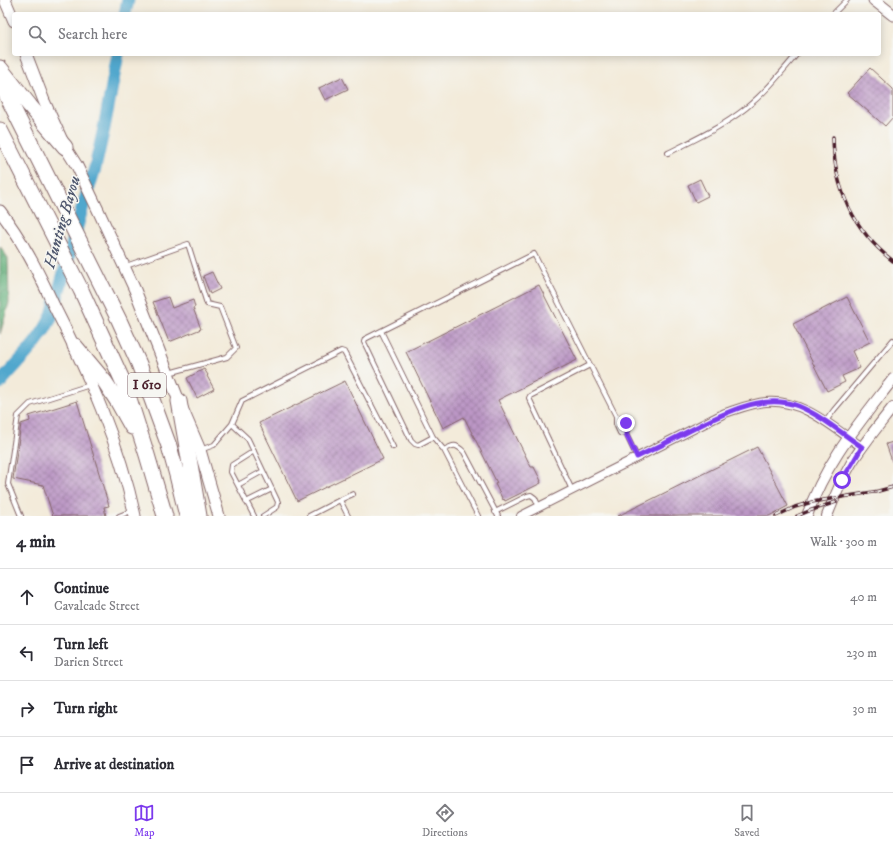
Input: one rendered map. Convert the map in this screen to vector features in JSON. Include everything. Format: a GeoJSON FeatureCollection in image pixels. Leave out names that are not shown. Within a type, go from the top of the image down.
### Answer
{"type":"FeatureCollection","features":[{"type":"Feature","properties":{"kind":"highway"},"geometry":{"type":"LineString","coordinates":[[0,68],[65,147]]}},
{"type":"Feature","properties":{"kind":"highway","name":"I 610"},"geometry":{"type":"LineString","coordinates":[[0,82],[90,261],[139,364],[169,446],[187,516]]}},
{"type":"Feature","properties":{"kind":"highway","name":"I 610"},"geometry":{"type":"LineString","coordinates":[[0,130],[81,290],[125,386],[148,455],[165,516]]}},
{"type":"Feature","properties":{"kind":"highway"},"geometry":{"type":"LineString","coordinates":[[74,346],[105,382],[148,455]]}},
{"type":"Feature","properties":{"kind":"highway"},"geometry":{"type":"LineString","coordinates":[[179,402],[199,516]]}},
{"type":"Feature","properties":{"kind":"main road"},"geometry":{"type":"LineString","coordinates":[[5,0],[12,16]]}},
{"type":"Feature","properties":{"kind":"main road"},"geometry":{"type":"LineString","coordinates":[[874,0],[893,15]]}},
{"type":"Feature","properties":{"kind":"main road"},"geometry":{"type":"LineString","coordinates":[[27,56],[44,101],[65,147],[98,210],[135,290],[179,402],[200,450],[219,516]]}},
{"type":"Feature","properties":{"kind":"main road"},"geometry":{"type":"LineString","coordinates":[[0,211],[26,249],[92,385],[104,414],[135,513]]}},
{"type":"Feature","properties":{"kind":"street"},"geometry":{"type":"LineString","coordinates":[[807,516],[819,486],[832,461],[893,379]]}},
{"type":"Feature","properties":{"kind":"street"},"geometry":{"type":"LineString","coordinates":[[521,516],[725,413],[749,405],[766,402],[783,402],[798,406],[826,421],[862,447]]}},
{"type":"Feature","properties":{"kind":"street"},"geometry":{"type":"LineString","coordinates":[[827,516],[842,480],[862,447],[893,407]]}},
{"type":"Feature","properties":{"kind":"lane"},"geometry":{"type":"LineString","coordinates":[[835,12],[847,0]]}},
{"type":"Feature","properties":{"kind":"lane"},"geometry":{"type":"LineString","coordinates":[[668,153],[714,130],[746,108],[769,86],[795,56]]}},
{"type":"Feature","properties":{"kind":"lane"},"geometry":{"type":"LineString","coordinates":[[124,266],[188,244],[207,304],[220,307],[236,348],[227,357],[168,373]]}},
{"type":"Feature","properties":{"kind":"lane"},"geometry":{"type":"LineString","coordinates":[[433,437],[418,445],[411,440],[364,342],[365,339],[534,254],[616,416],[616,424],[620,433],[626,434]]}},
{"type":"Feature","properties":{"kind":"lane"},"geometry":{"type":"LineString","coordinates":[[381,331],[433,437],[444,450],[478,516]]}},
{"type":"Feature","properties":{"kind":"lane"},"geometry":{"type":"LineString","coordinates":[[826,421],[893,340]]}},
{"type":"Feature","properties":{"kind":"lane"},"geometry":{"type":"LineString","coordinates":[[200,450],[214,444],[232,424],[242,401],[341,351],[344,352],[393,447]]}},
{"type":"Feature","properties":{"kind":"lane"},"geometry":{"type":"LineString","coordinates":[[572,490],[529,398],[530,396],[590,365]]}},
{"type":"Feature","properties":{"kind":"lane"},"geometry":{"type":"LineString","coordinates":[[21,516],[8,484],[18,416],[30,404],[92,385]]}},
{"type":"Feature","properties":{"kind":"lane"},"geometry":{"type":"LineString","coordinates":[[616,416],[624,419],[628,428],[626,434],[637,457]]}},
{"type":"Feature","properties":{"kind":"lane"},"geometry":{"type":"LineString","coordinates":[[232,424],[248,439],[278,502],[277,507],[263,516]]}},
{"type":"Feature","properties":{"kind":"lane"},"geometry":{"type":"LineString","coordinates":[[444,450],[450,447],[459,446],[464,452],[497,514],[531,495],[535,498],[539,507]]}},
{"type":"Feature","properties":{"kind":"lane"},"geometry":{"type":"LineString","coordinates":[[254,451],[232,465],[231,472],[254,516]]}},
{"type":"Feature","properties":{"kind":"lane"},"geometry":{"type":"LineString","coordinates":[[238,485],[263,471]]}},
{"type":"Feature","properties":{"kind":"lane"},"geometry":{"type":"LineString","coordinates":[[246,502],[272,489]]}},
{"type":"Feature","properties":{"kind":"lane"},"geometry":{"type":"LineString","coordinates":[[309,516],[353,494]]}},
{"type":"Feature","properties":{"kind":"lane"},"geometry":{"type":"LineString","coordinates":[[340,500],[348,516]]}},
{"type":"Feature","properties":{"kind":"lane"},"geometry":{"type":"LineString","coordinates":[[119,516],[135,513]]}},
{"type":"Feature","properties":{"kind":"green space"},"geometry":{"type":"Polygon","coordinates":[[[0,246],[8,258],[9,303],[0,334],[0,246]]]}},
{"type":"Feature","properties":{"kind":"building"},"geometry":{"type":"Polygon","coordinates":[[[870,68],[893,89],[893,117],[885,126],[847,93],[870,68]]]}},
{"type":"Feature","properties":{"kind":"building"},"geometry":{"type":"Polygon","coordinates":[[[342,77],[348,89],[325,100],[319,88],[342,77]]]}},
{"type":"Feature","properties":{"kind":"building"},"geometry":{"type":"Polygon","coordinates":[[[700,179],[708,196],[696,202],[688,185],[700,179]]]}},
{"type":"Feature","properties":{"kind":"building"},"geometry":{"type":"Polygon","coordinates":[[[212,272],[220,289],[210,294],[203,276],[212,272]]]}},
{"type":"Feature","properties":{"kind":"building"},"geometry":{"type":"Polygon","coordinates":[[[539,285],[577,360],[498,400],[531,467],[534,467],[541,481],[541,483],[505,501],[504,499],[503,500],[495,484],[497,483],[464,417],[443,428],[406,352],[539,285]]]}},
{"type":"Feature","properties":{"kind":"building"},"geometry":{"type":"Polygon","coordinates":[[[168,297],[172,308],[193,300],[195,307],[193,308],[201,329],[169,342],[153,302],[168,297]]]}},
{"type":"Feature","properties":{"kind":"building"},"geometry":{"type":"Polygon","coordinates":[[[847,297],[870,342],[852,351],[860,368],[842,376],[845,382],[827,391],[793,324],[847,297]]]}},
{"type":"Feature","properties":{"kind":"building"},"geometry":{"type":"Polygon","coordinates":[[[204,369],[214,389],[197,398],[187,378],[204,369]]]}},
{"type":"Feature","properties":{"kind":"building"},"geometry":{"type":"Polygon","coordinates":[[[345,381],[383,459],[297,501],[259,423],[345,381]]]}},
{"type":"Feature","properties":{"kind":"building"},"geometry":{"type":"Polygon","coordinates":[[[77,401],[109,506],[104,507],[106,516],[53,516],[43,485],[13,479],[21,424],[30,421],[29,416],[77,401]]]}},
{"type":"Feature","properties":{"kind":"building"},"geometry":{"type":"Polygon","coordinates":[[[893,442],[893,461],[892,461],[886,444],[893,442]]]}},
{"type":"Feature","properties":{"kind":"building"},"geometry":{"type":"Polygon","coordinates":[[[757,447],[788,506],[769,516],[618,516],[757,447]]]}},
{"type":"Feature","properties":{"kind":"waterway","name":"Hunting Bayou"},"geometry":{"type":"LineString","coordinates":[[125,12],[128,0]]}},
{"type":"Feature","properties":{"kind":"waterway","name":"Hunting Bayou"},"geometry":{"type":"LineString","coordinates":[[0,383],[29,351],[42,334],[52,315],[95,168],[118,56]]}},
{"type":"Feature","properties":{"kind":"railway"},"geometry":{"type":"LineString","coordinates":[[833,137],[837,173],[848,206],[867,236],[893,261]]}},
{"type":"Feature","properties":{"kind":"railway"},"geometry":{"type":"LineString","coordinates":[[875,492],[893,487]]}},
{"type":"Feature","properties":{"kind":"railway"},"geometry":{"type":"LineString","coordinates":[[776,516],[795,507],[812,502],[879,491]]}},
{"type":"Feature","properties":{"kind":"railway"},"geometry":{"type":"LineString","coordinates":[[797,516],[836,502]]}},
{"type":"Feature","properties":{"kind":"route"},"geometry":{"type":"LineString","coordinates":[[626,423],[628,428],[626,434],[637,457],[725,413],[749,405],[766,402],[783,402],[798,406],[824,420],[862,447],[842,480]]}}]}
